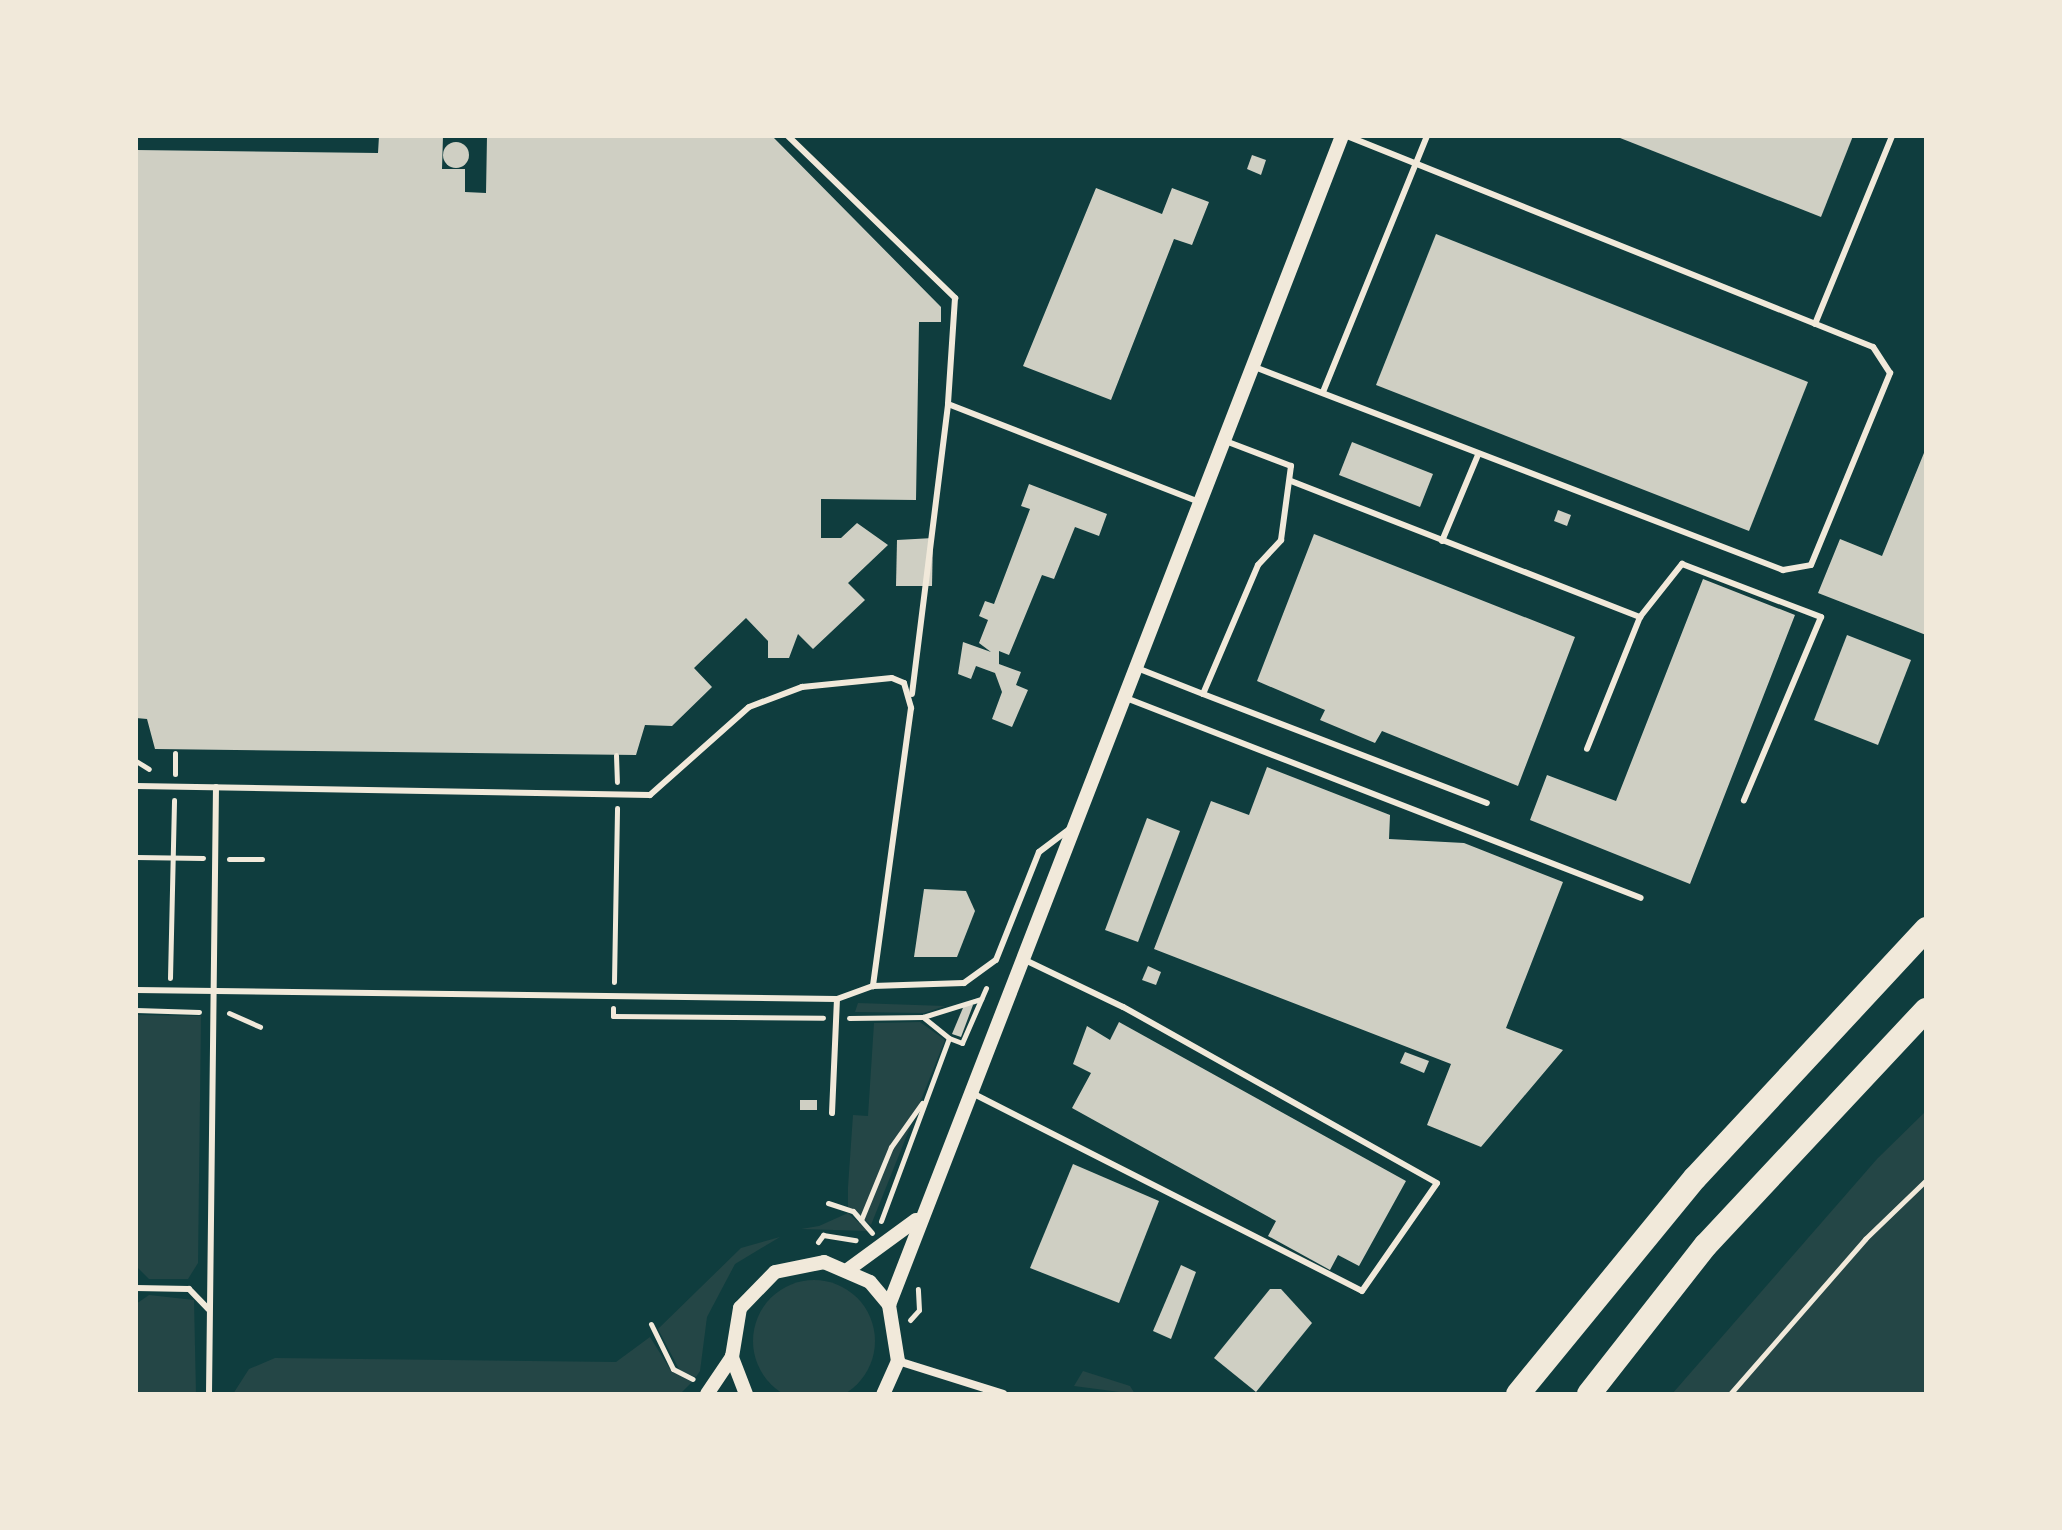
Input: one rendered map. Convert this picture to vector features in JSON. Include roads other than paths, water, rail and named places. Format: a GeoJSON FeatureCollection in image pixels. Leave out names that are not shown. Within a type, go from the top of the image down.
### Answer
{"type":"FeatureCollection","features":[{"type":"Feature","properties":{"kind":"highway"},"geometry":{"type":"LineString","coordinates":[[1518,1394],[1695,1178],[1926,929]]}},
{"type":"Feature","properties":{"kind":"highway"},"geometry":{"type":"LineString","coordinates":[[1589,1394],[1706,1245],[1926,1010]]}},
{"type":"Feature","properties":{"kind":"street"},"geometry":{"type":"LineString","coordinates":[[883,1394],[898,1361],[889,1305],[919,1216],[1345,136]]}},
{"type":"Feature","properties":{"kind":"street"},"geometry":{"type":"LineString","coordinates":[[849,1269],[919,1216]]}},
{"type":"Feature","properties":{"kind":"street"},"geometry":{"type":"LineString","coordinates":[[707,1394],[732,1357],[740,1308],[775,1272],[799,1263],[849,1269],[889,1305]]}},
{"type":"Feature","properties":{"kind":"street"},"geometry":{"type":"LineString","coordinates":[[732,1357],[746,1394]]}},
{"type":"Feature","properties":{"kind":"street"},"geometry":{"type":"LineString","coordinates":[[898,1361],[1003,1394]]}},
{"type":"Feature","properties":{"kind":"lane"},"geometry":{"type":"LineString","coordinates":[[788,136],[955,298],[948,404],[873,986]]}},
{"type":"Feature","properties":{"kind":"lane"},"geometry":{"type":"LineString","coordinates":[[1252,366],[1783,570],[1811,565],[1890,373],[1873,347],[1345,136]]}},
{"type":"Feature","properties":{"kind":"lane"},"geometry":{"type":"LineString","coordinates":[[1323,392],[1427,136]]}},
{"type":"Feature","properties":{"kind":"lane"},"geometry":{"type":"LineString","coordinates":[[1815,324],[1892,136]]}},
{"type":"Feature","properties":{"kind":"lane"},"geometry":{"type":"LineString","coordinates":[[948,404],[1199,502]]}},
{"type":"Feature","properties":{"kind":"lane"},"geometry":{"type":"LineString","coordinates":[[1203,694],[1258,565],[1281,540],[1291,481],[1291,466],[1223,440]]}},
{"type":"Feature","properties":{"kind":"lane"},"geometry":{"type":"LineString","coordinates":[[1442,541],[1478,455]]}},
{"type":"Feature","properties":{"kind":"lane"},"geometry":{"type":"LineString","coordinates":[[1291,481],[1640,617]]}},
{"type":"Feature","properties":{"kind":"lane"},"geometry":{"type":"LineString","coordinates":[[1587,749],[1640,617],[1682,564],[1821,617],[1744,800]]}},
{"type":"Feature","properties":{"kind":"lane"},"geometry":{"type":"LineString","coordinates":[[1134,667],[1487,803]]}},
{"type":"Feature","properties":{"kind":"lane"},"geometry":{"type":"LineString","coordinates":[[136,786],[617,795],[660,792],[768,698],[892,678],[911,695]]}},
{"type":"Feature","properties":{"kind":"lane"},"geometry":{"type":"LineString","coordinates":[[1122,697],[1641,898]]}},
{"type":"Feature","properties":{"kind":"lane"},"geometry":{"type":"LineString","coordinates":[[209,1394],[216,787]]}},
{"type":"Feature","properties":{"kind":"lane"},"geometry":{"type":"LineString","coordinates":[[136,990],[837,999],[873,986],[944,986],[988,969],[1039,852],[1071,828]]}},
{"type":"Feature","properties":{"kind":"lane"},"geometry":{"type":"LineString","coordinates":[[968,1091],[1362,1291],[1437,1183],[1123,1007],[1020,958]]}},
{"type":"Feature","properties":{"kind":"lane"},"geometry":{"type":"LineString","coordinates":[[832,1113],[837,999]]}},
{"type":"Feature","properties":{"kind":"lane"},"geometry":{"type":"LineString","coordinates":[[136,1288],[189,1289],[210,1313]]}}]}
